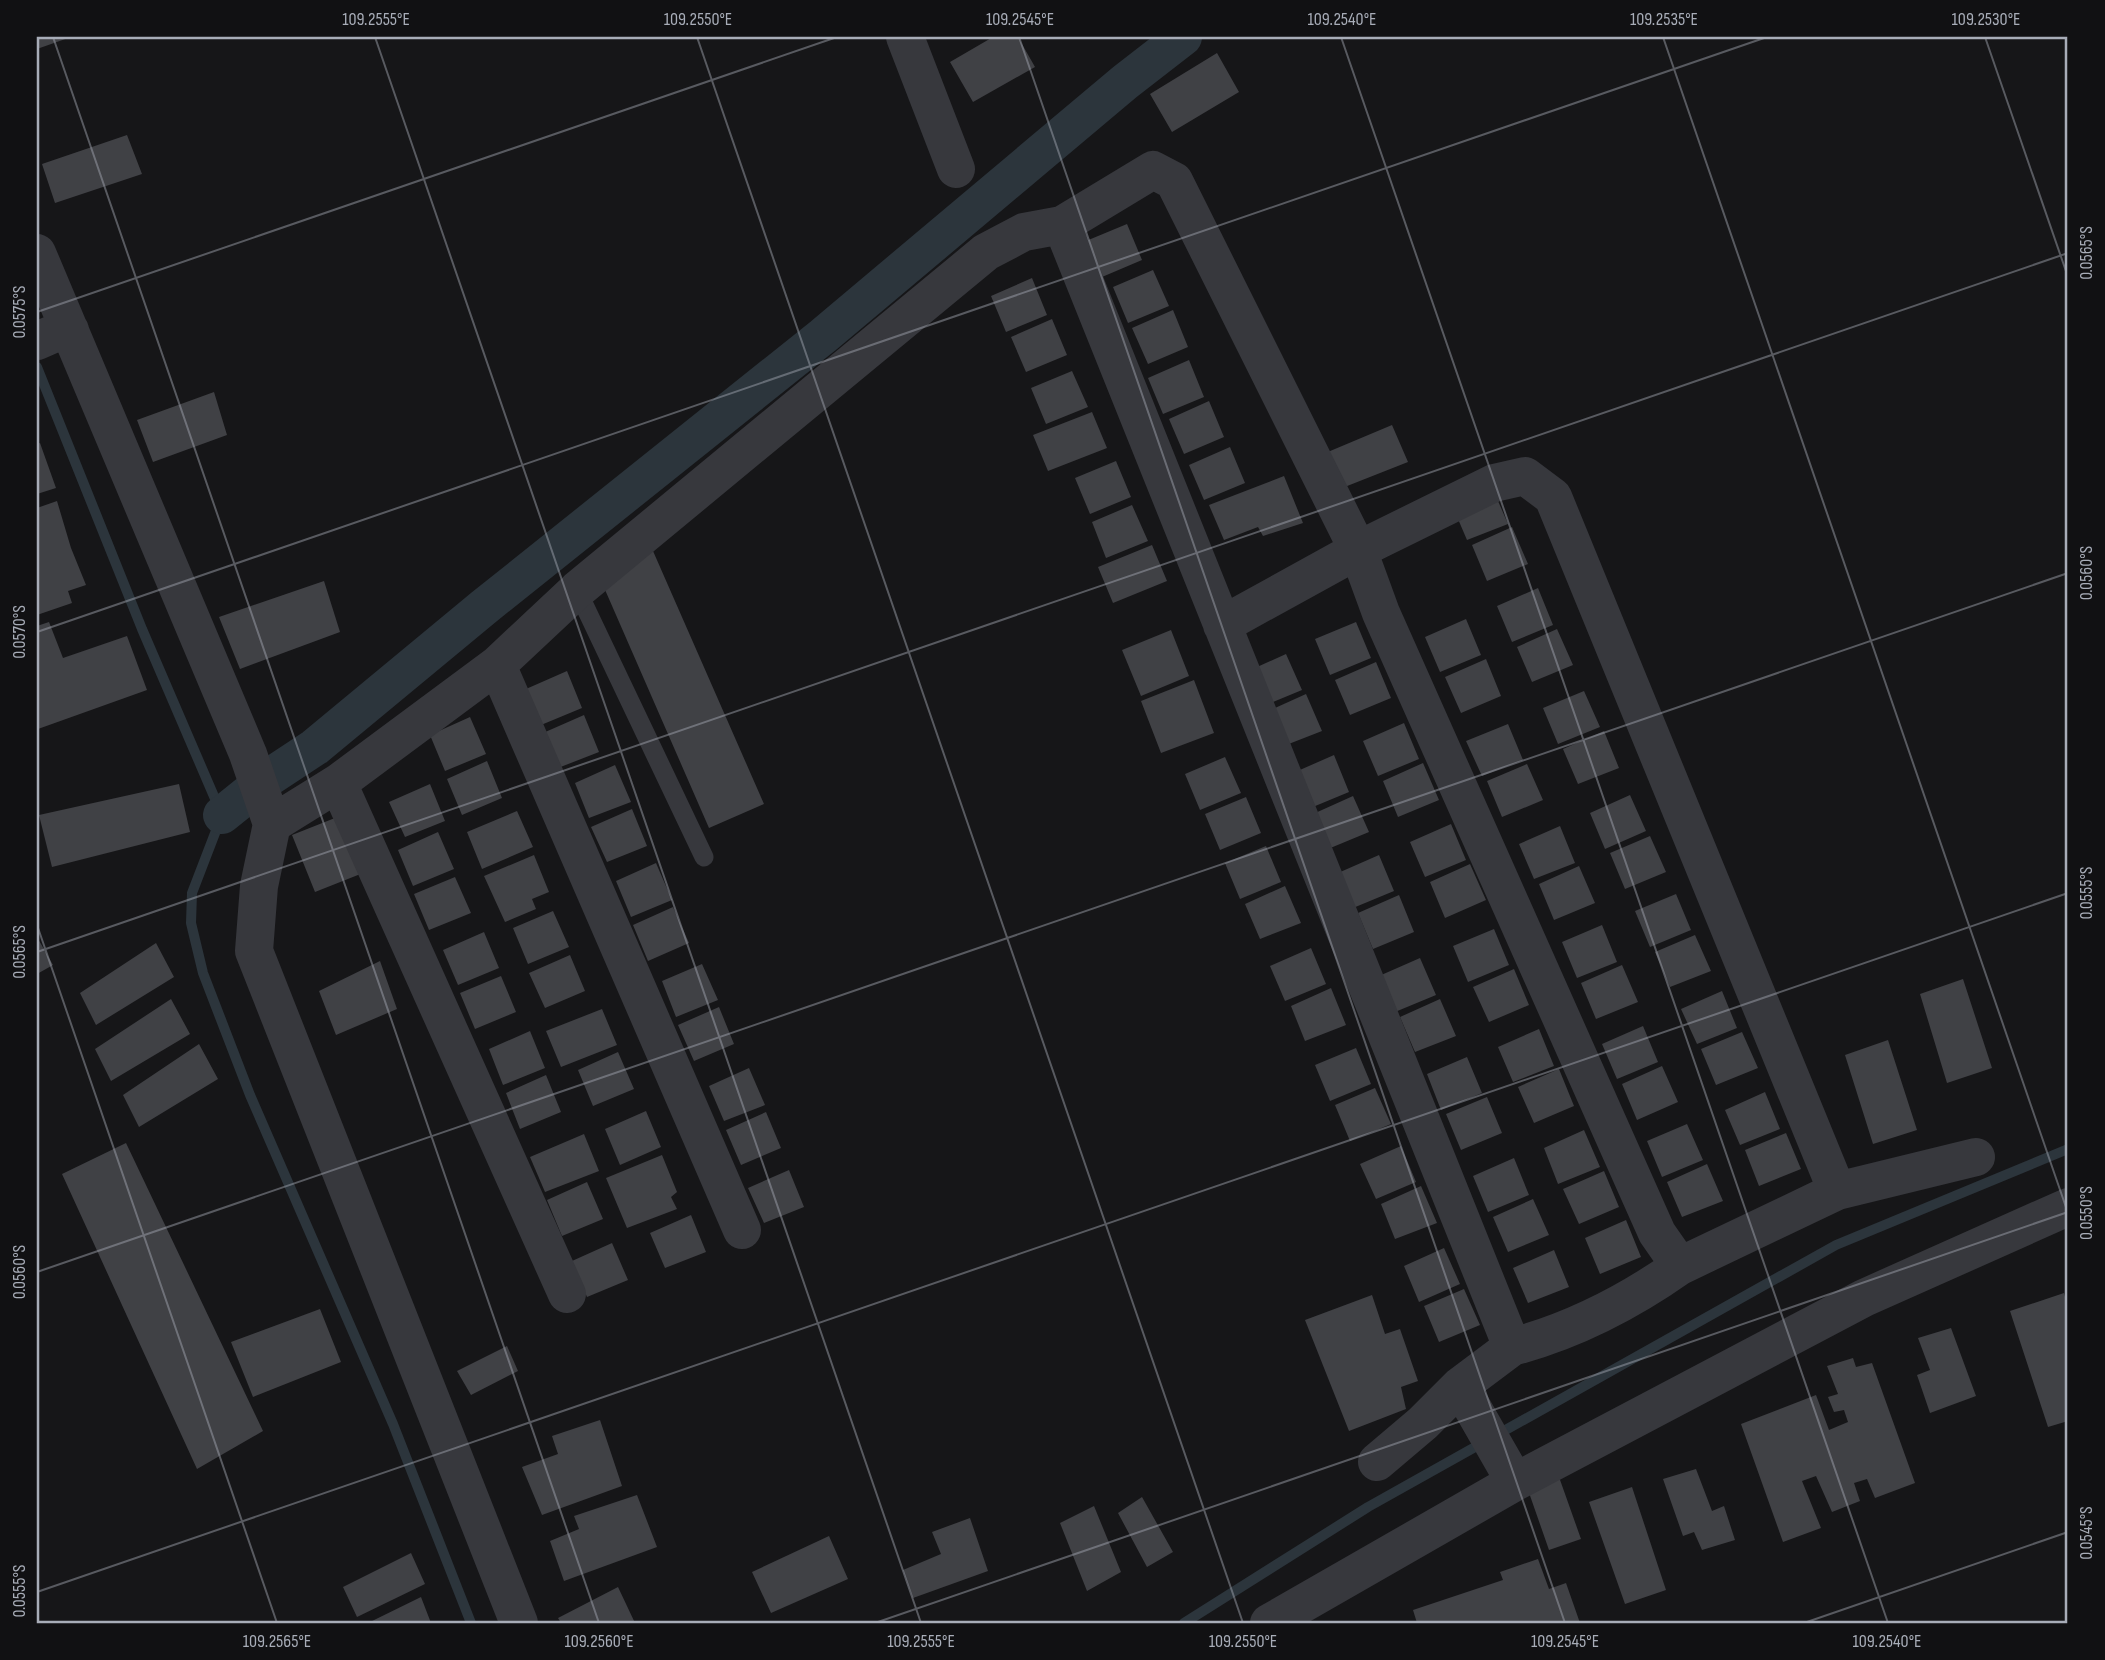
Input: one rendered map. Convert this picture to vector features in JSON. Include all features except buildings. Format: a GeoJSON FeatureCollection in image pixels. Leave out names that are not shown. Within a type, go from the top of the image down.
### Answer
{"type":"FeatureCollection","features":[{"type":"Feature","properties":{"kind":"street"},"geometry":{"type":"LineString","coordinates":[[905,37],[956,169]]}},
{"type":"Feature","properties":{"kind":"street"},"geometry":{"type":"LineString","coordinates":[[267,811],[338,783],[497,665],[577,590],[986,252],[1024,232],[1062,225],[1153,170],[1174,181],[1358,550],[1381,613],[1657,1233],[1680,1266]]}},
{"type":"Feature","properties":{"kind":"street"},"geometry":{"type":"LineString","coordinates":[[1062,225],[1203,583],[1512,1347]]}},
{"type":"Feature","properties":{"kind":"street"},"geometry":{"type":"LineString","coordinates":[[37,253],[53,335],[248,754],[267,811],[254,951],[519,1623]]}},
{"type":"Feature","properties":{"kind":"street"},"geometry":{"type":"LineString","coordinates":[[1222,625],[1358,550],[1493,483],[1525,476],[1553,497],[1837,1191]]}},
{"type":"Feature","properties":{"kind":"street"},"geometry":{"type":"LineString","coordinates":[[497,665],[742,1230]]}},
{"type":"Feature","properties":{"kind":"street"},"geometry":{"type":"LineString","coordinates":[[338,783],[567,1294]]}},
{"type":"Feature","properties":{"kind":"street"},"geometry":{"type":"LineString","coordinates":[[1377,1462],[1423,1423],[1469,1400],[1512,1347],[1547,1338],[1604,1312],[1643,1292],[1680,1266],[1837,1191],[1976,1157]]}},
{"type":"Feature","properties":{"kind":"street"},"geometry":{"type":"LineString","coordinates":[[1269,1623],[1510,1473],[1864,1298],[2068,1207]]}},
{"type":"Feature","properties":{"kind":"street"},"geometry":{"type":"LineString","coordinates":[[1469,1400],[1510,1473]]}},
{"type":"Feature","properties":{"kind":"lane"},"geometry":{"type":"LineString","coordinates":[[577,590],[704,858]]}},
{"type":"Feature","properties":{"kind":"waterway"},"geometry":{"type":"LineString","coordinates":[[222,815],[268,778],[315,747],[484,607],[823,336],[1125,82],[1183,37]]}},
{"type":"Feature","properties":{"kind":"waterway"},"geometry":{"type":"LineString","coordinates":[[37,367],[142,629],[222,815],[192,893],[191,923],[203,973],[250,1095],[393,1424],[471,1623]]}},
{"type":"Feature","properties":{"kind":"waterway"},"geometry":{"type":"LineString","coordinates":[[1184,1623],[1368,1507],[1836,1245],[2068,1149]]}}]}
